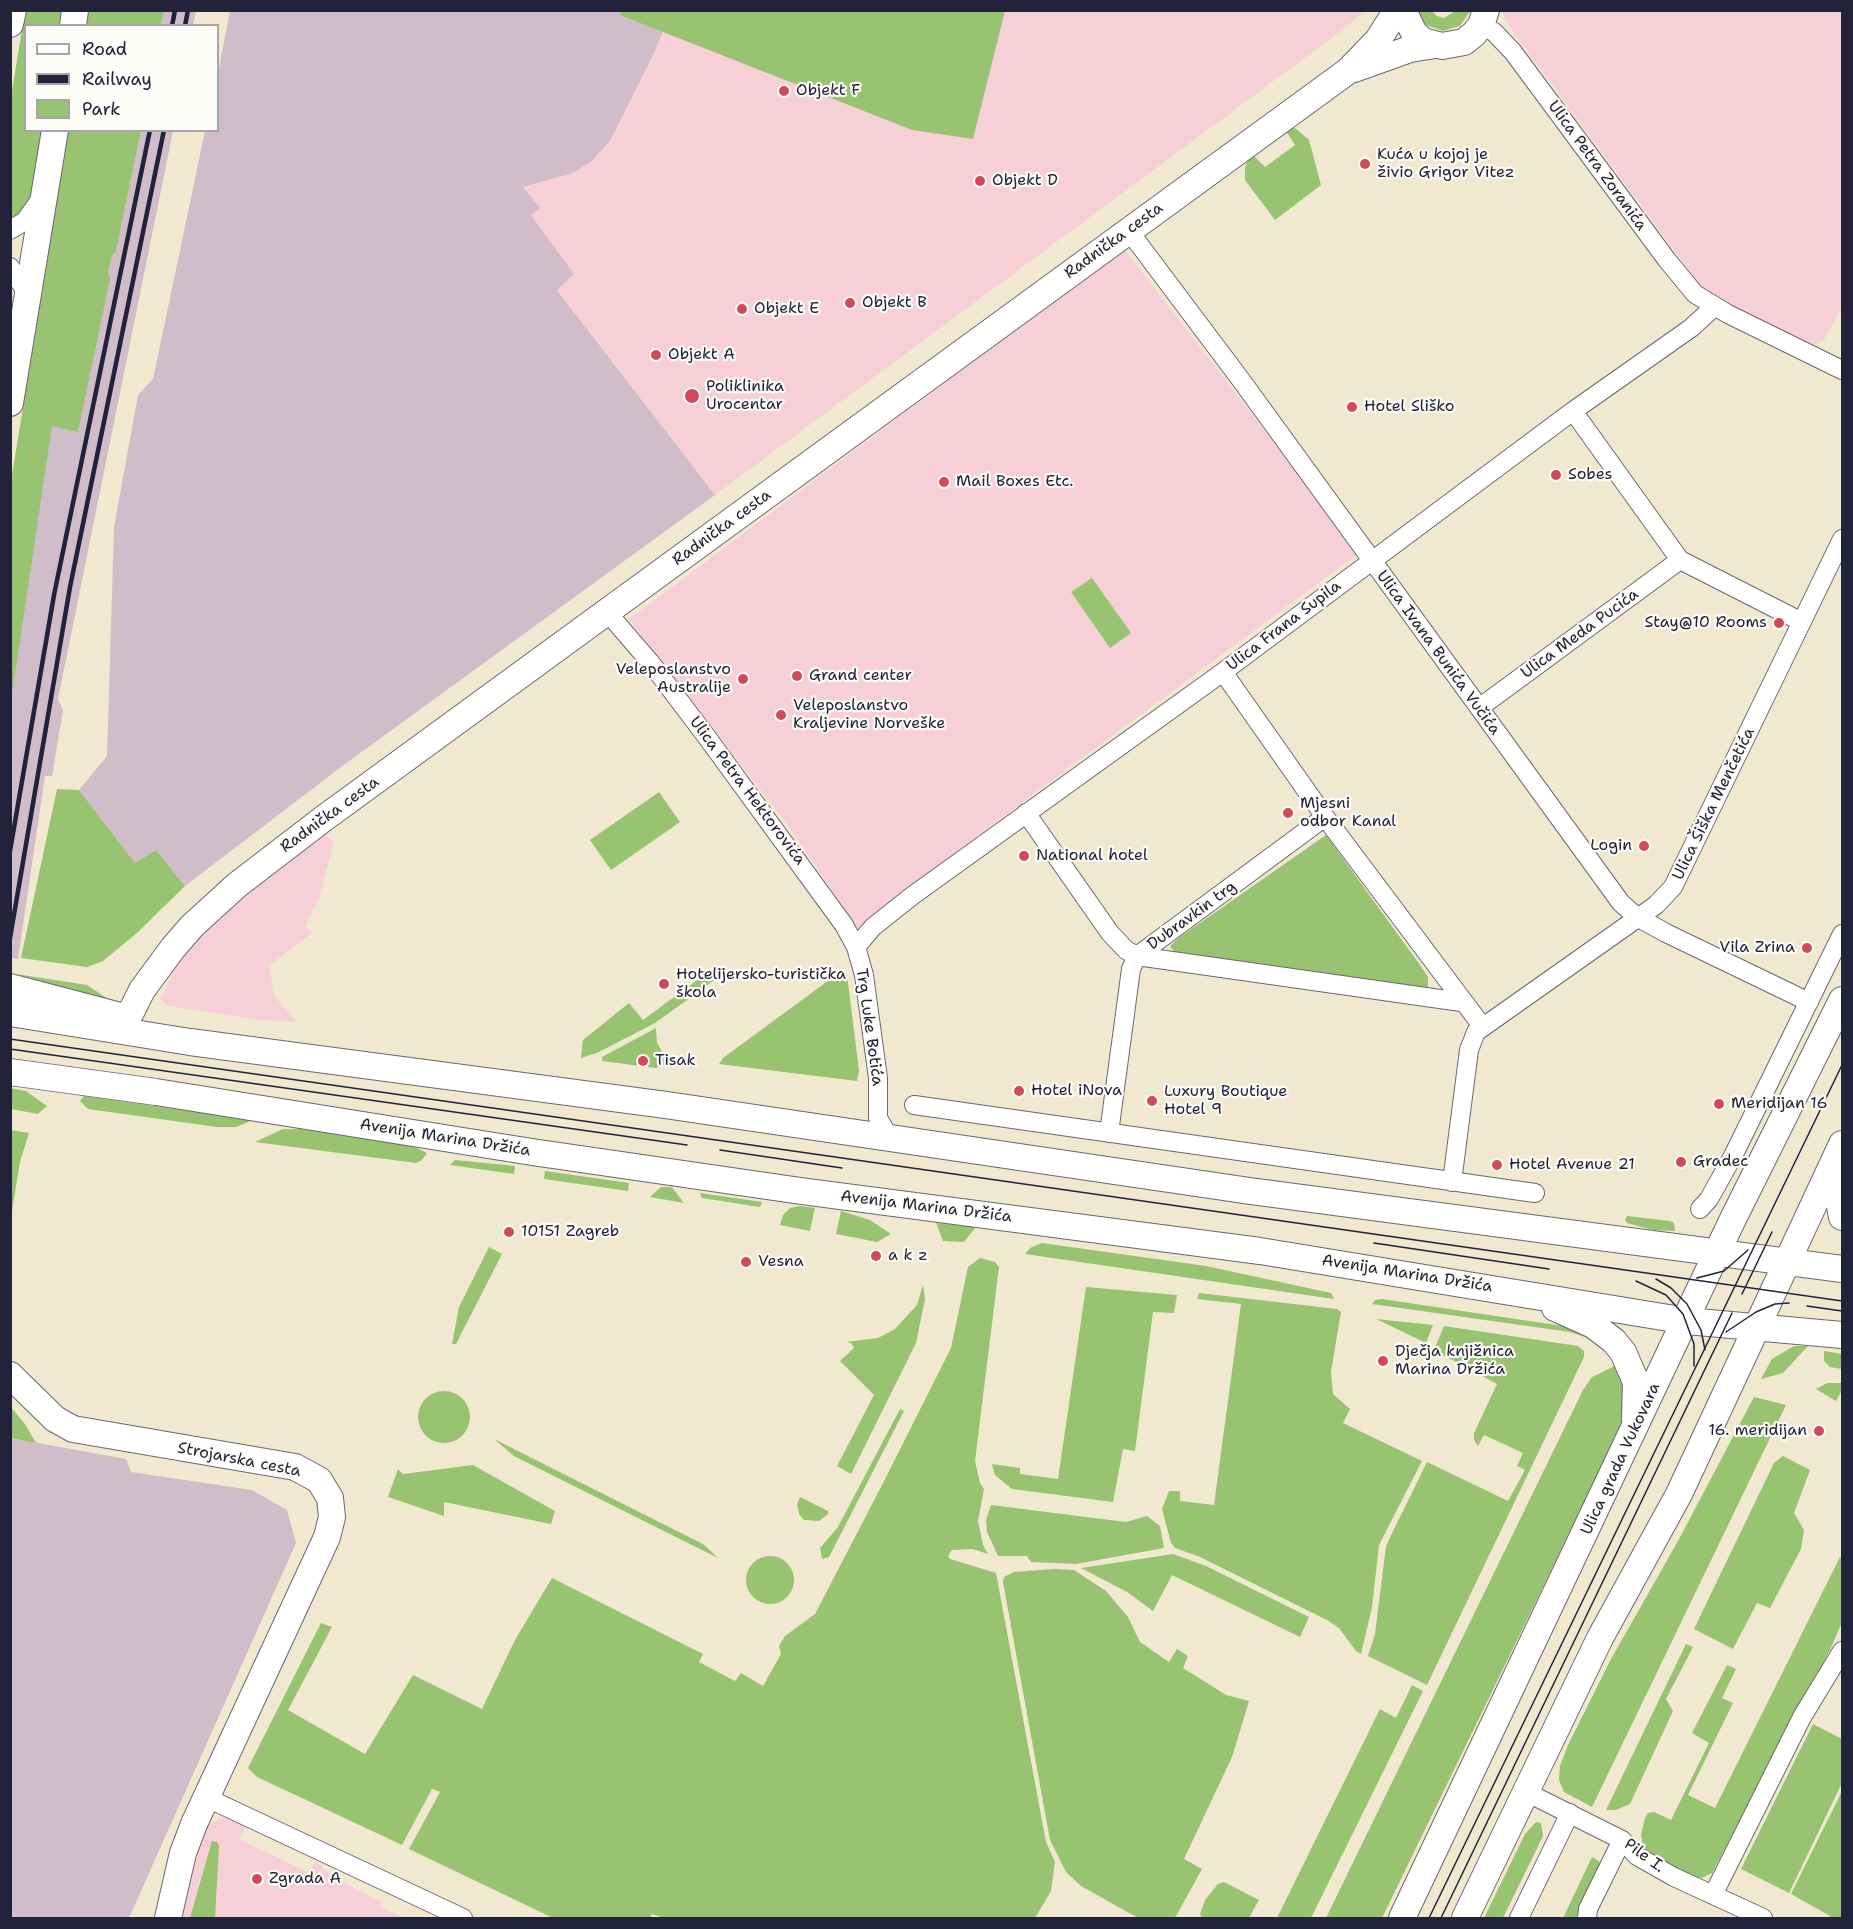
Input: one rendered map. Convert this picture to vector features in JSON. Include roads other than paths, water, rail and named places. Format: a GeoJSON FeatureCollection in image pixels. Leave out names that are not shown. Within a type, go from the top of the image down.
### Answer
{"type":"FeatureCollection","features":[{"type":"Feature","properties":{"kind":"main road"},"geometry":{"type":"LineString","coordinates":[[10,24],[13,10]]}},
{"type":"Feature","properties":{"kind":"main road","name":"Radnička cesta"},"geometry":{"type":"LineString","coordinates":[[128,1018],[142,990],[173,948],[192,926],[237,885],[1348,71],[1378,40],[1397,10]]}},
{"type":"Feature","properties":{"kind":"main road"},"geometry":{"type":"LineString","coordinates":[[1403,10],[1414,33],[1435,45]]}},
{"type":"Feature","properties":{"kind":"main road","name":"Radnička cesta"},"geometry":{"type":"LineString","coordinates":[[1348,71],[1410,49],[1464,42],[1484,18]]}},
{"type":"Feature","properties":{"kind":"main road"},"geometry":{"type":"LineString","coordinates":[[10,403],[55,132]]}},
{"type":"Feature","properties":{"kind":"main road"},"geometry":{"type":"LineString","coordinates":[[10,987],[128,1018],[190,1042]]}},
{"type":"Feature","properties":{"kind":"main road","name":"Ulica grada Vukovara"},"geometry":{"type":"LineString","coordinates":[[1402,1918],[1717,1254],[1842,1000]]}},
{"type":"Feature","properties":{"kind":"main road"},"geometry":{"type":"LineString","coordinates":[[10,1013],[190,1042],[542,1088],[1250,1191],[1842,1269]]}},
{"type":"Feature","properties":{"kind":"main road","name":"Avenija Marina Držića"},"geometry":{"type":"LineString","coordinates":[[10,1072],[801,1191],[1260,1251],[1687,1321],[1842,1335]]}},
{"type":"Feature","properties":{"kind":"main road"},"geometry":{"type":"LineString","coordinates":[[1841,1147],[1836,1179],[1842,1217]]}},
{"type":"Feature","properties":{"kind":"main road"},"geometry":{"type":"LineString","coordinates":[[1465,1918],[1600,1638],[1679,1494],[1841,1147]]}},
{"type":"Feature","properties":{"kind":"main road"},"geometry":{"type":"LineString","coordinates":[[1519,1292],[1593,1325],[1614,1341],[1623,1352],[1633,1372],[1637,1391],[1635,1421],[1629,1443]]}},
{"type":"Feature","properties":{"kind":"main road","name":"Strojarska cesta"},"geometry":{"type":"LineString","coordinates":[[10,1375],[55,1419],[73,1429],[295,1467],[319,1480],[327,1490],[332,1517],[327,1537],[205,1797],[183,1853],[168,1918]]}},
{"type":"Feature","properties":{"kind":"street","name":"Ulica Petra Zoranića"},"geometry":{"type":"LineString","coordinates":[[1484,18],[1513,52],[1685,284],[1714,307],[1842,370]]}},
{"type":"Feature","properties":{"kind":"street"},"geometry":{"type":"LineString","coordinates":[[10,230],[25,221],[44,194]]}},
{"type":"Feature","properties":{"kind":"street","name":"Ulica Ivana Bunića Vučića"},"geometry":{"type":"LineString","coordinates":[[1129,231],[1621,903],[1637,917],[1809,1002]]}},
{"type":"Feature","properties":{"kind":"street"},"geometry":{"type":"LineString","coordinates":[[10,267],[27,293]]}},
{"type":"Feature","properties":{"kind":"street","name":"Ulica Frana Supila"},"geometry":{"type":"LineString","coordinates":[[856,947],[873,927],[912,896],[1223,672],[1573,411],[1691,328],[1714,307]]}},
{"type":"Feature","properties":{"kind":"street"},"geometry":{"type":"LineString","coordinates":[[1573,411],[1680,560],[1802,622]]}},
{"type":"Feature","properties":{"kind":"street","name":"Ulica Šiška Menčetića"},"geometry":{"type":"LineString","coordinates":[[1482,1026],[1656,905],[1679,877],[1842,539]]}},
{"type":"Feature","properties":{"kind":"street","name":"Ulica Meda Pucića"},"geometry":{"type":"LineString","coordinates":[[1479,708],[1680,560]]}},
{"type":"Feature","properties":{"kind":"street","name":"Ulica Petra Hektorovića"},"geometry":{"type":"LineString","coordinates":[[607,612],[650,662],[766,815],[835,910],[856,947]]}},
{"type":"Feature","properties":{"kind":"street"},"geometry":{"type":"LineString","coordinates":[[1223,672],[1325,817],[1461,1002],[1482,1026],[1476,1032],[1469,1050],[1452,1182]]}},
{"type":"Feature","properties":{"kind":"street"},"geometry":{"type":"LineString","coordinates":[[1026,813],[1110,933],[1126,950],[1137,956],[1131,969],[1109,1133]]}},
{"type":"Feature","properties":{"kind":"street","name":"Dubravkin trg"},"geometry":{"type":"LineString","coordinates":[[1137,956],[1325,817]]}},
{"type":"Feature","properties":{"kind":"street"},"geometry":{"type":"LineString","coordinates":[[1700,1209],[1709,1199],[1733,1155],[1842,934]]}},
{"type":"Feature","properties":{"kind":"street","name":"Trg Luke Botića"},"geometry":{"type":"LineString","coordinates":[[856,947],[864,975],[878,1078],[878,1118],[893,1139]]}},
{"type":"Feature","properties":{"kind":"street","name":"Dubravkin trg"},"geometry":{"type":"LineString","coordinates":[[1137,956],[1461,1002]]}},
{"type":"Feature","properties":{"kind":"street"},"geometry":{"type":"LineString","coordinates":[[914,1105],[1535,1194]]}},
{"type":"Feature","properties":{"kind":"street"},"geometry":{"type":"LineString","coordinates":[[1713,1895],[1802,1717],[1842,1651]]}},
{"type":"Feature","properties":{"kind":"street","name":"Pile I."},"geometry":{"type":"LineString","coordinates":[[1526,1792],[1622,1840],[1637,1856],[1674,1877],[1763,1918]]}},
{"type":"Feature","properties":{"kind":"street"},"geometry":{"type":"LineString","coordinates":[[205,1797],[464,1918]]}},
{"type":"Feature","properties":{"kind":"street"},"geometry":{"type":"LineString","coordinates":[[1519,1918],[1570,1813]]}},
{"type":"Feature","properties":{"kind":"street"},"geometry":{"type":"LineString","coordinates":[[1587,1918],[1588,1909],[1622,1840]]}},
{"type":"Feature","properties":{"kind":"tram line"},"geometry":{"type":"LineString","coordinates":[[10,1039],[1842,1301]]}},
{"type":"Feature","properties":{"kind":"tram line"},"geometry":{"type":"LineString","coordinates":[[10,1049],[687,1145]]}},
{"type":"Feature","properties":{"kind":"tram line"},"geometry":{"type":"LineString","coordinates":[[1429,1918],[1842,1065]]}},
{"type":"Feature","properties":{"kind":"tram line"},"geometry":{"type":"LineString","coordinates":[[720,1150],[842,1168]]}},
{"type":"Feature","properties":{"kind":"tram line"},"geometry":{"type":"LineString","coordinates":[[1742,1294],[1772,1232]]}},
{"type":"Feature","properties":{"kind":"tram line"},"geometry":{"type":"LineString","coordinates":[[1374,1243],[1549,1269]]}},
{"type":"Feature","properties":{"kind":"tram line"},"geometry":{"type":"LineString","coordinates":[[1697,1278],[1724,1271],[1748,1250]]}},
{"type":"Feature","properties":{"kind":"tram line"},"geometry":{"type":"LineString","coordinates":[[1656,1279],[1671,1288],[1687,1304],[1701,1330],[1705,1350]]}},
{"type":"Feature","properties":{"kind":"tram line"},"geometry":{"type":"LineString","coordinates":[[1636,1281],[1666,1295],[1683,1314],[1694,1344],[1694,1366]]}},
{"type":"Feature","properties":{"kind":"tram line"},"geometry":{"type":"LineString","coordinates":[[1726,1332],[1756,1312],[1775,1304],[1789,1303]]}},
{"type":"Feature","properties":{"kind":"tram line"},"geometry":{"type":"LineString","coordinates":[[1807,1306],[1842,1311]]}},
{"type":"Feature","properties":{"kind":"tram line"},"geometry":{"type":"LineString","coordinates":[[1441,1918],[1732,1313]]}},
{"type":"Feature","properties":{"kind":"railway"},"geometry":{"type":"LineString","coordinates":[[172,24],[175,10]]}},
{"type":"Feature","properties":{"kind":"railway"},"geometry":{"type":"LineString","coordinates":[[185,24],[188,10]]}},
{"type":"Feature","properties":{"kind":"railway"},"geometry":{"type":"LineString","coordinates":[[10,851],[54,595],[150,132]]}},
{"type":"Feature","properties":{"kind":"railway"},"geometry":{"type":"LineString","coordinates":[[10,938],[70,587],[164,132]]}},
{"type":"Feature","properties":{"kind":"place","name":"Objekt F"},"geometry":{"type":"Point","coordinates":[784,91]}},
{"type":"Feature","properties":{"kind":"place","name":"Kuća u kojoj je živio Grigor Vitez"},"geometry":{"type":"Point","coordinates":[1365,164]}},
{"type":"Feature","properties":{"kind":"place","name":"Objekt D"},"geometry":{"type":"Point","coordinates":[980,181]}},
{"type":"Feature","properties":{"kind":"place","name":"Objekt B"},"geometry":{"type":"Point","coordinates":[850,303]}},
{"type":"Feature","properties":{"kind":"place","name":"Objekt E"},"geometry":{"type":"Point","coordinates":[742,309]}},
{"type":"Feature","properties":{"kind":"place","name":"Objekt A"},"geometry":{"type":"Point","coordinates":[656,355]}},
{"type":"Feature","properties":{"kind":"place","name":"Poliklinika Urocentar"},"geometry":{"type":"Point","coordinates":[692,396]}},
{"type":"Feature","properties":{"kind":"place","name":"Hotel Sliško"},"geometry":{"type":"Point","coordinates":[1352,407]}},
{"type":"Feature","properties":{"kind":"place","name":"Sobes"},"geometry":{"type":"Point","coordinates":[1556,475]}},
{"type":"Feature","properties":{"kind":"place","name":"Mail Boxes Etc."},"geometry":{"type":"Point","coordinates":[944,482]}},
{"type":"Feature","properties":{"kind":"place","name":"Stay@10 Rooms"},"geometry":{"type":"Point","coordinates":[1779,623]}},
{"type":"Feature","properties":{"kind":"place","name":"Grand center"},"geometry":{"type":"Point","coordinates":[797,676]}},
{"type":"Feature","properties":{"kind":"place","name":"Veleposlanstvo Australije"},"geometry":{"type":"Point","coordinates":[743,679]}},
{"type":"Feature","properties":{"kind":"place","name":"Veleposlanstvo Kraljevine Norveške"},"geometry":{"type":"Point","coordinates":[781,715]}},
{"type":"Feature","properties":{"kind":"place","name":"Mjesni odbor Kanal"},"geometry":{"type":"Point","coordinates":[1288,813]}},
{"type":"Feature","properties":{"kind":"place","name":"Login"},"geometry":{"type":"Point","coordinates":[1644,846]}},
{"type":"Feature","properties":{"kind":"place","name":"National hotel"},"geometry":{"type":"Point","coordinates":[1024,856]}},
{"type":"Feature","properties":{"kind":"place","name":"Vila Zrina"},"geometry":{"type":"Point","coordinates":[1807,948]}},
{"type":"Feature","properties":{"kind":"place","name":"Hotelijersko-turistička škola"},"geometry":{"type":"Point","coordinates":[664,984]}},
{"type":"Feature","properties":{"kind":"place","name":"Tisak"},"geometry":{"type":"Point","coordinates":[643,1061]}},
{"type":"Feature","properties":{"kind":"place","name":"Hotel iNova"},"geometry":{"type":"Point","coordinates":[1019,1091]}},
{"type":"Feature","properties":{"kind":"place","name":"Luxury Boutique Hotel 9"},"geometry":{"type":"Point","coordinates":[1152,1101]}},
{"type":"Feature","properties":{"kind":"place","name":"Meridijan 16"},"geometry":{"type":"Point","coordinates":[1719,1104]}},
{"type":"Feature","properties":{"kind":"place","name":"Gradec"},"geometry":{"type":"Point","coordinates":[1681,1162]}},
{"type":"Feature","properties":{"kind":"place","name":"Hotel Avenue 21"},"geometry":{"type":"Point","coordinates":[1497,1165]}},
{"type":"Feature","properties":{"kind":"place","name":"10151 Zagreb"},"geometry":{"type":"Point","coordinates":[509,1232]}},
{"type":"Feature","properties":{"kind":"place","name":"a k z"},"geometry":{"type":"Point","coordinates":[876,1256]}},
{"type":"Feature","properties":{"kind":"place","name":"Vesna"},"geometry":{"type":"Point","coordinates":[746,1262]}},
{"type":"Feature","properties":{"kind":"place","name":"Dječja knjižnica Marina Držića"},"geometry":{"type":"Point","coordinates":[1383,1361]}},
{"type":"Feature","properties":{"kind":"place","name":"16. meridijan"},"geometry":{"type":"Point","coordinates":[1819,1431]}},
{"type":"Feature","properties":{"kind":"place","name":"Zgrada A"},"geometry":{"type":"Point","coordinates":[257,1879]}}]}
